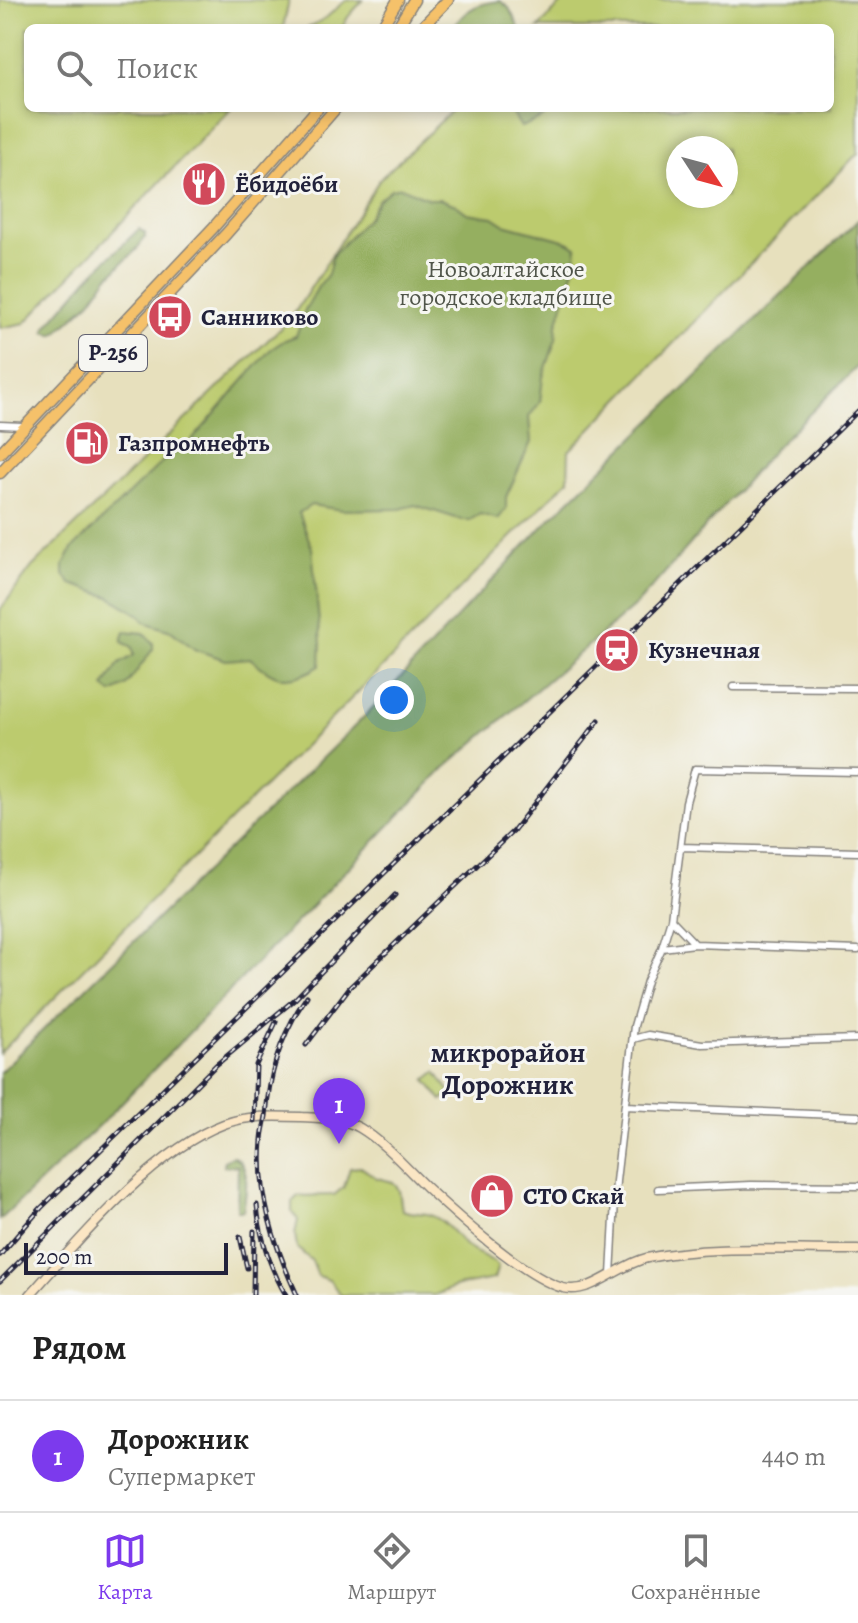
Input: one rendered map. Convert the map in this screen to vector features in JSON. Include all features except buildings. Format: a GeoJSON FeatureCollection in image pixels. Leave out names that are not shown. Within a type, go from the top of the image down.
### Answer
{"type":"FeatureCollection","features":[{"type":"Feature","properties":{"kind":"highway"},"geometry":{"type":"LineString","coordinates":[[383,24],[398,0]]}},
{"type":"Feature","properties":{"kind":"highway"},"geometry":{"type":"LineString","coordinates":[[399,24],[414,0]]}},
{"type":"Feature","properties":{"kind":"highway"},"geometry":{"type":"LineString","coordinates":[[425,24],[448,0]]}},
{"type":"Feature","properties":{"kind":"highway","name":"Р-256"},"geometry":{"type":"LineString","coordinates":[[0,453],[252,184],[315,112]]}},
{"type":"Feature","properties":{"kind":"highway"},"geometry":{"type":"LineString","coordinates":[[263,193],[333,112]]}},
{"type":"Feature","properties":{"kind":"highway"},"geometry":{"type":"LineString","coordinates":[[263,193],[341,112]]}},
{"type":"Feature","properties":{"kind":"highway","name":"Р-256"},"geometry":{"type":"LineString","coordinates":[[0,473],[263,193]]}},
{"type":"Feature","properties":{"kind":"street"},"geometry":{"type":"LineString","coordinates":[[0,425],[26,425]]}},
{"type":"Feature","properties":{"kind":"street"},"geometry":{"type":"LineString","coordinates":[[733,687],[858,688]]}},
{"type":"Feature","properties":{"kind":"street"},"geometry":{"type":"LineString","coordinates":[[611,1275],[616,1181],[633,1039],[647,981],[671,919],[686,802],[695,769],[858,772]]}},
{"type":"Feature","properties":{"kind":"street"},"geometry":{"type":"LineString","coordinates":[[680,847],[858,852]]}},
{"type":"Feature","properties":{"kind":"street"},"geometry":{"type":"LineString","coordinates":[[671,919],[695,944]]}},
{"type":"Feature","properties":{"kind":"street"},"geometry":{"type":"LineString","coordinates":[[662,948],[695,944],[858,950]]}},
{"type":"Feature","properties":{"kind":"street"},"geometry":{"type":"LineString","coordinates":[[633,1039],[648,1035],[702,1044],[858,1039]]}},
{"type":"Feature","properties":{"kind":"street"},"geometry":{"type":"LineString","coordinates":[[625,1106],[858,1116]]}},
{"type":"Feature","properties":{"kind":"street"},"geometry":{"type":"LineString","coordinates":[[30,1295],[112,1207],[170,1156],[223,1124],[244,1118],[338,1121],[361,1128],[476,1232],[556,1286],[575,1290],[638,1260],[666,1254],[858,1250]]}},
{"type":"Feature","properties":{"kind":"street"},"geometry":{"type":"LineString","coordinates":[[658,1189],[751,1185],[858,1186]]}},
{"type":"Feature","properties":{"kind":"green space"},"geometry":{"type":"Polygon","coordinates":[[[0,0],[289,0],[284,24],[24,24],[24,112],[227,112],[25,323],[0,328],[0,0]]]}},
{"type":"Feature","properties":{"kind":"green space"},"geometry":{"type":"Polygon","coordinates":[[[346,0],[363,0],[344,24],[315,24],[346,0]]]}},
{"type":"Feature","properties":{"kind":"green space","name":"Новоалтайское городское кладбище"},"geometry":{"type":"Polygon","coordinates":[[[565,0],[609,0],[612,4],[618,0],[858,0],[858,153],[569,451],[568,480],[0,1053],[0,610],[32,567],[292,317],[380,179],[451,112],[834,112],[834,24],[542,24],[565,0]]]}},
{"type":"Feature","properties":{"kind":"green space"},"geometry":{"type":"Polygon","coordinates":[[[500,1],[509,8],[517,24],[456,24],[473,8],[500,1]]]}},
{"type":"Feature","properties":{"kind":"green space"},"geometry":{"type":"Polygon","coordinates":[[[512,112],[547,112],[543,118],[521,127],[512,112]]]}},
{"type":"Feature","properties":{"kind":"green space"},"geometry":{"type":"Polygon","coordinates":[[[401,187],[429,199],[456,205],[467,213],[493,217],[504,224],[564,240],[577,247],[556,339],[543,377],[540,402],[529,417],[531,442],[506,497],[506,509],[498,519],[480,514],[470,520],[462,520],[415,505],[400,509],[342,510],[311,505],[299,513],[312,548],[321,643],[320,666],[291,678],[275,676],[250,658],[226,660],[196,650],[171,631],[144,622],[139,615],[110,597],[71,584],[64,575],[64,565],[72,549],[167,457],[188,445],[270,350],[296,336],[305,310],[328,274],[333,255],[368,217],[378,200],[391,189],[401,187]]]}},
{"type":"Feature","properties":{"kind":"green space"},"geometry":{"type":"Polygon","coordinates":[[[858,220],[858,366],[778,445],[638,603],[445,768],[103,1122],[0,1220],[0,1072],[361,720],[545,524],[858,220]]]}},
{"type":"Feature","properties":{"kind":"green space"},"geometry":{"type":"Polygon","coordinates":[[[139,229],[145,233],[145,238],[108,277],[91,301],[54,335],[45,332],[90,276],[139,229]]]}},
{"type":"Feature","properties":{"kind":"green space"},"geometry":{"type":"Polygon","coordinates":[[[125,631],[144,633],[153,643],[153,649],[126,686],[112,693],[104,687],[118,665],[134,655],[132,647],[122,642],[125,631]]]}},
{"type":"Feature","properties":{"kind":"green space"},"geometry":{"type":"Polygon","coordinates":[[[436,1072],[451,1093],[442,1100],[426,1080],[436,1072]]]}},
{"type":"Feature","properties":{"kind":"green space"},"geometry":{"type":"Polygon","coordinates":[[[233,1156],[239,1160],[245,1173],[243,1211],[237,1211],[238,1166],[224,1166],[224,1161],[233,1156]]]}},
{"type":"Feature","properties":{"kind":"green space"},"geometry":{"type":"Polygon","coordinates":[[[361,1167],[377,1178],[393,1182],[399,1190],[402,1210],[439,1219],[466,1246],[498,1266],[494,1279],[457,1286],[435,1295],[341,1295],[329,1280],[318,1276],[312,1261],[297,1248],[295,1234],[298,1220],[292,1212],[292,1202],[298,1196],[334,1195],[344,1187],[350,1168],[361,1167]]]}},
{"type":"Feature","properties":{"kind":"railway"},"geometry":{"type":"LineString","coordinates":[[0,1255],[41,1208],[858,411]]}},
{"type":"Feature","properties":{"kind":"railway"},"geometry":{"type":"LineString","coordinates":[[306,1045],[349,988],[513,831],[599,720]]}},
{"type":"Feature","properties":{"kind":"railway"},"geometry":{"type":"LineString","coordinates":[[0,1281],[216,1065],[294,1000],[395,895]]}},
{"type":"Feature","properties":{"kind":"railway"},"geometry":{"type":"LineString","coordinates":[[297,1295],[269,1220],[261,1161],[262,1134],[274,1068],[290,1024],[307,996]]}},
{"type":"Feature","properties":{"kind":"railway"},"geometry":{"type":"LineString","coordinates":[[254,1121],[256,1065],[276,1022]]}},
{"type":"Feature","properties":{"kind":"railway"},"geometry":{"type":"LineString","coordinates":[[257,1205],[266,1252],[286,1295]]}},
{"type":"Feature","properties":{"kind":"railway"},"geometry":{"type":"LineString","coordinates":[[253,1295],[254,1231]]}},
{"type":"Feature","properties":{"kind":"railway"},"geometry":{"type":"LineString","coordinates":[[240,1237],[247,1268]]}},
{"type":"Feature","properties":{"kind":"place","name":"Ёбидоёби"},"geometry":{"type":"Point","coordinates":[204,184]}},
{"type":"Feature","properties":{"kind":"place","name":"Санниково"},"geometry":{"type":"Point","coordinates":[170,317]}},
{"type":"Feature","properties":{"kind":"place","name":"Газпромнефть"},"geometry":{"type":"Point","coordinates":[87,443]}},
{"type":"Feature","properties":{"kind":"place","name":"Кузнечная"},"geometry":{"type":"Point","coordinates":[617,650]}},
{"type":"Feature","properties":{"kind":"place","name":"Дорожник"},"geometry":{"type":"Point","coordinates":[339,1144]}},
{"type":"Feature","properties":{"kind":"place","name":"СТО Скай"},"geometry":{"type":"Point","coordinates":[492,1196]}},
{"type":"Feature","properties":{"kind":"district","name":"микрорайон Дорожник"},"geometry":{"type":"Point","coordinates":[508,1069]}}]}
